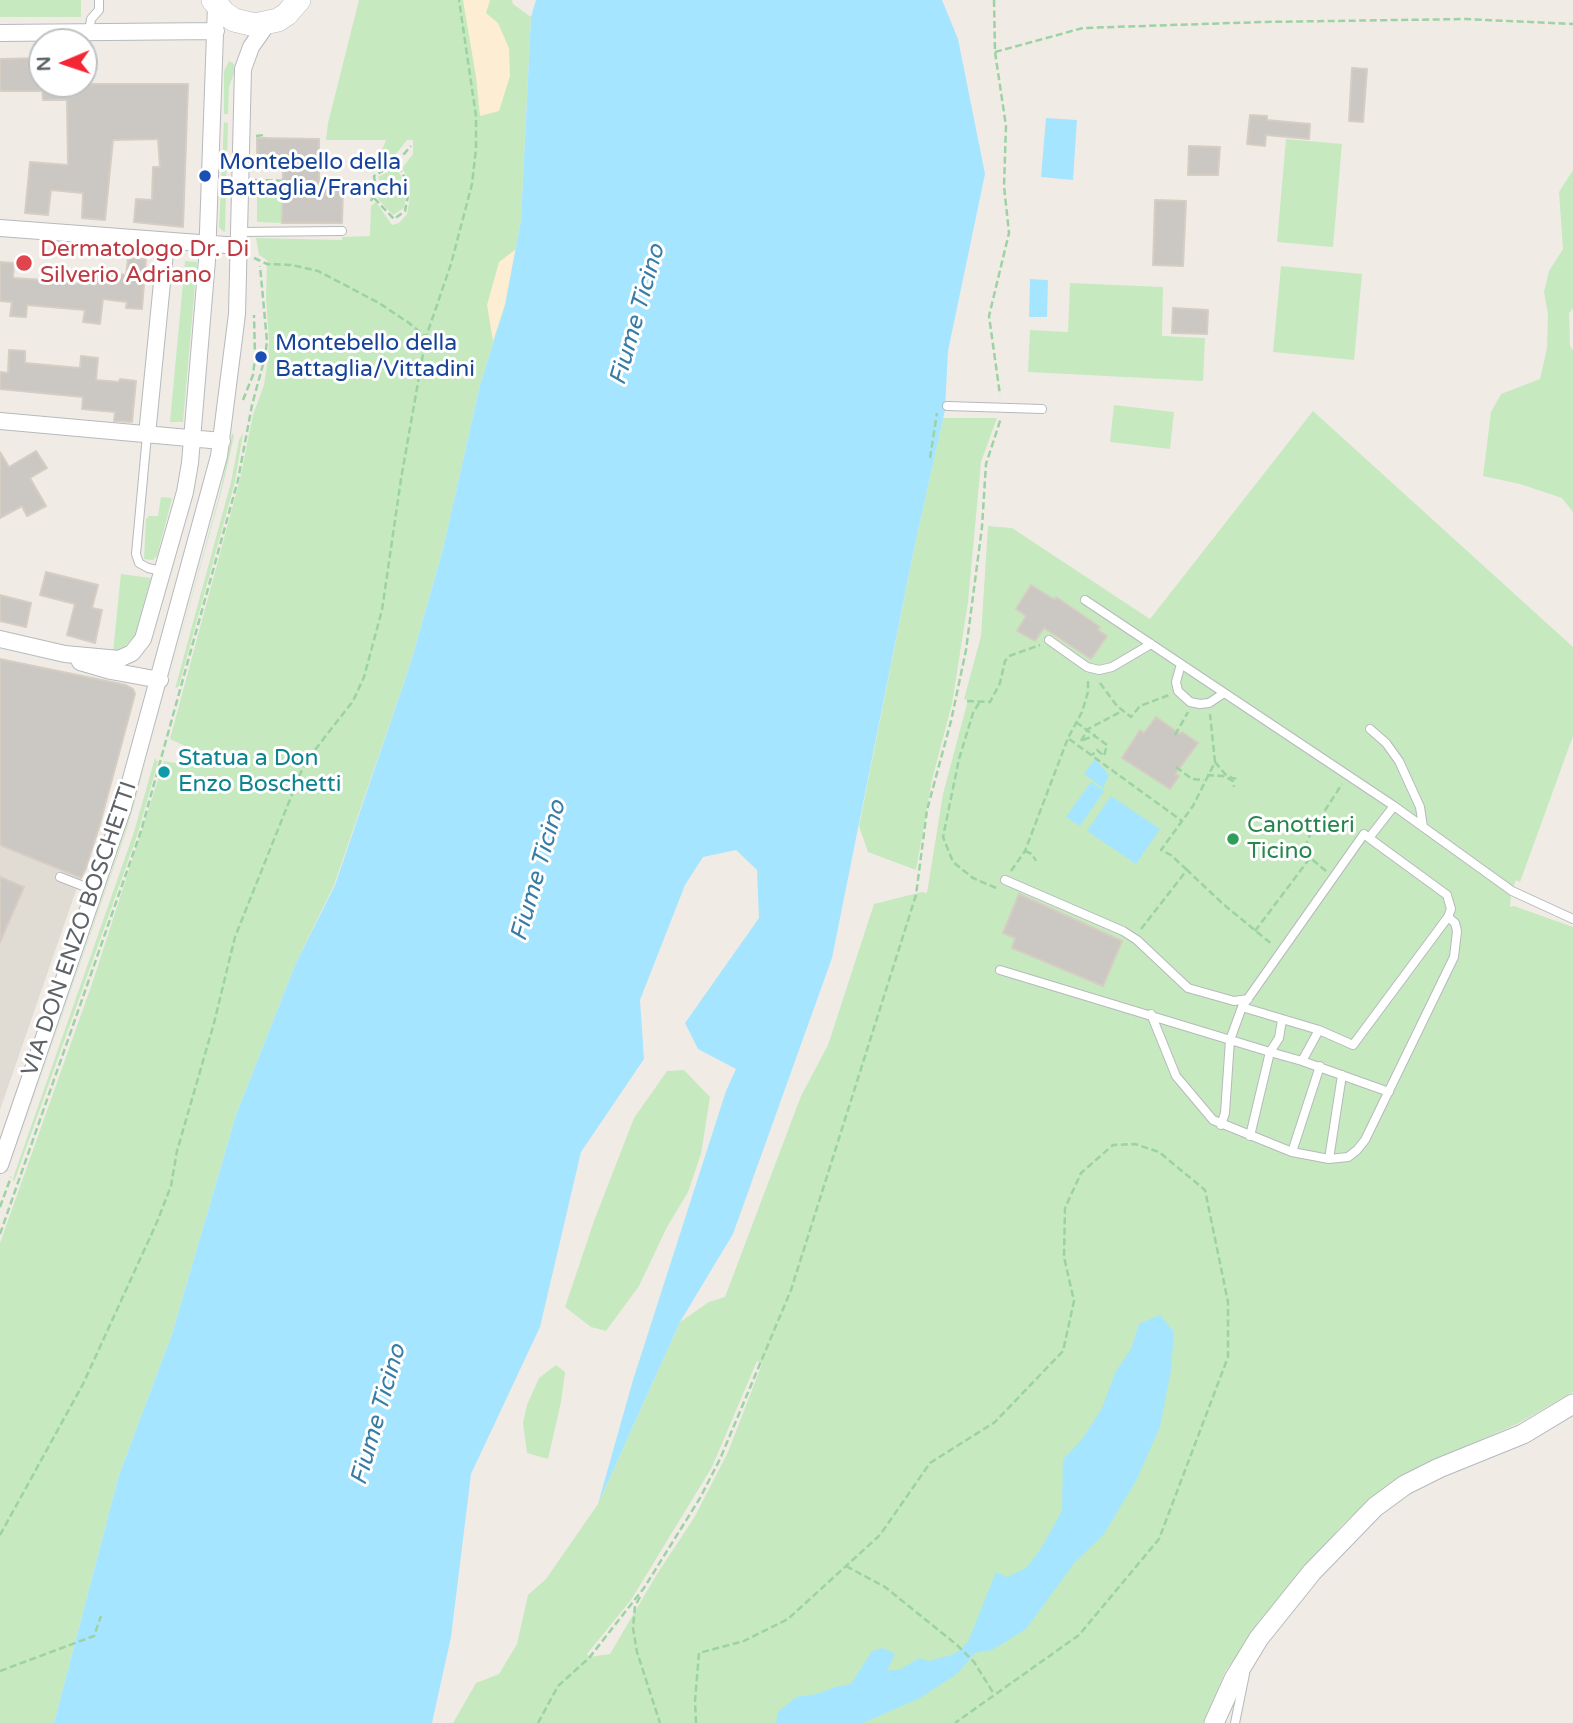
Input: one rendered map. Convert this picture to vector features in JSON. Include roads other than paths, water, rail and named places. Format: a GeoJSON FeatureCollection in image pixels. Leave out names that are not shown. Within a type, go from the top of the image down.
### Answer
{"type":"FeatureCollection","features":[{"type":"Feature","properties":{"kind":"main road"},"geometry":{"type":"LineString","coordinates":[[215,3],[234,20],[256,25],[267,24],[287,14],[299,0]]}},
{"type":"Feature","properties":{"kind":"street"},"geometry":{"type":"LineString","coordinates":[[0,639],[65,654],[119,659],[132,653],[143,639],[185,492],[192,438],[207,245],[215,3]]}},
{"type":"Feature","properties":{"kind":"street","name":"VIA DON ENZO BOSCHETTI"},"geometry":{"type":"LineString","coordinates":[[0,1165],[96,891],[162,688],[222,441],[234,348],[243,69],[251,47],[267,24]]}},
{"type":"Feature","properties":{"kind":"street"},"geometry":{"type":"LineString","coordinates":[[98,33],[216,31]]}},
{"type":"Feature","properties":{"kind":"street"},"geometry":{"type":"LineString","coordinates":[[0,33],[28,33]]}},
{"type":"Feature","properties":{"kind":"street"},"geometry":{"type":"LineString","coordinates":[[0,229],[207,245],[239,239]]}},
{"type":"Feature","properties":{"kind":"street"},"geometry":{"type":"LineString","coordinates":[[147,435],[166,242]]}},
{"type":"Feature","properties":{"kind":"street"},"geometry":{"type":"LineString","coordinates":[[0,421],[222,441]]}},
{"type":"Feature","properties":{"kind":"street"},"geometry":{"type":"LineString","coordinates":[[65,654],[88,665],[162,688]]}},
{"type":"Feature","properties":{"kind":"street"},"geometry":{"type":"LineString","coordinates":[[1214,1723],[1249,1653],[1312,1572],[1375,1507],[1405,1485],[1439,1468],[1523,1434],[1573,1404]]}},
{"type":"Feature","properties":{"kind":"lane"},"geometry":{"type":"LineString","coordinates":[[90,28],[91,19],[99,10],[99,0]]}},
{"type":"Feature","properties":{"kind":"lane"},"geometry":{"type":"LineString","coordinates":[[239,239],[342,231]]}},
{"type":"Feature","properties":{"kind":"lane"},"geometry":{"type":"LineString","coordinates":[[947,406],[1042,409]]}},
{"type":"Feature","properties":{"kind":"lane"},"geometry":{"type":"LineString","coordinates":[[147,435],[135,554],[139,563],[162,571]]}},
{"type":"Feature","properties":{"kind":"lane"},"geometry":{"type":"LineString","coordinates":[[1085,600],[1394,806],[1512,891],[1573,919]]}},
{"type":"Feature","properties":{"kind":"lane"},"geometry":{"type":"LineString","coordinates":[[1049,640],[1090,668],[1105,670],[1151,643]]}},
{"type":"Feature","properties":{"kind":"lane"},"geometry":{"type":"LineString","coordinates":[[1181,664],[1176,682],[1178,691],[1190,702],[1209,703],[1224,693]]}},
{"type":"Feature","properties":{"kind":"lane"},"geometry":{"type":"LineString","coordinates":[[1370,729],[1386,743],[1399,761],[1420,807],[1423,827]]}},
{"type":"Feature","properties":{"kind":"lane"},"geometry":{"type":"LineString","coordinates":[[1221,1125],[1225,1113],[1230,1040],[1242,1007],[1334,878],[1394,806]]}},
{"type":"Feature","properties":{"kind":"lane"},"geometry":{"type":"LineString","coordinates":[[1242,1007],[1319,1030],[1353,1045],[1448,917],[1451,909],[1447,895],[1367,836]]}},
{"type":"Feature","properties":{"kind":"lane"},"geometry":{"type":"LineString","coordinates":[[60,877],[96,891]]}},
{"type":"Feature","properties":{"kind":"lane"},"geometry":{"type":"LineString","coordinates":[[1005,880],[1134,938],[1188,988],[1234,1002],[1248,999]]}},
{"type":"Feature","properties":{"kind":"lane"},"geometry":{"type":"LineString","coordinates":[[1151,1014],[1176,1076],[1213,1120],[1292,1152],[1329,1159],[1348,1157],[1357,1150],[1389,1092],[1454,957],[1457,931],[1455,923],[1448,917]]}},
{"type":"Feature","properties":{"kind":"lane"},"geometry":{"type":"LineString","coordinates":[[1000,970],[1320,1066],[1389,1092]]}},
{"type":"Feature","properties":{"kind":"lane"},"geometry":{"type":"LineString","coordinates":[[1250,1136],[1270,1052],[1279,1038],[1282,1020]]}},
{"type":"Feature","properties":{"kind":"lane"},"geometry":{"type":"LineString","coordinates":[[1302,1061],[1319,1030]]}},
{"type":"Feature","properties":{"kind":"lane"},"geometry":{"type":"LineString","coordinates":[[1292,1152],[1320,1066]]}},
{"type":"Feature","properties":{"kind":"lane"},"geometry":{"type":"LineString","coordinates":[[1329,1159],[1342,1075]]}},
{"type":"Feature","properties":{"kind":"lane"},"geometry":{"type":"LineString","coordinates":[[1235,1723],[1249,1653]]}},
{"type":"Feature","properties":{"kind":"water","name":"Fiume Ticino"},"geometry":{"type":"Polygon","coordinates":[[[536,0],[942,0],[958,39],[985,174],[948,351],[945,410],[915,544],[832,958],[733,1234],[680,1322],[598,1504],[633,1380],[726,1091],[736,1069],[698,1049],[685,1023],[759,918],[757,870],[736,850],[703,857],[685,885],[640,1000],[644,1059],[581,1152],[540,1327],[471,1474],[451,1637],[432,1723],[54,1723],[119,1475],[172,1334],[236,1115],[295,965],[335,885],[410,665],[443,549],[480,385],[505,305],[521,220],[531,17],[536,0]]]}},
{"type":"Feature","properties":{"kind":"water"},"geometry":{"type":"Polygon","coordinates":[[[1046,118],[1077,120],[1073,180],[1041,177],[1046,118]]]}},
{"type":"Feature","properties":{"kind":"water"},"geometry":{"type":"Polygon","coordinates":[[[1030,279],[1048,280],[1047,317],[1029,317],[1030,279]]]}},
{"type":"Feature","properties":{"kind":"water"},"geometry":{"type":"Polygon","coordinates":[[[1095,759],[1109,775],[1103,788],[1084,774],[1095,759]]]}},
{"type":"Feature","properties":{"kind":"water"},"geometry":{"type":"Polygon","coordinates":[[[1091,782],[1104,791],[1080,826],[1066,817],[1091,782]]]}},
{"type":"Feature","properties":{"kind":"water"},"geometry":{"type":"Polygon","coordinates":[[[1111,796],[1160,829],[1136,864],[1087,831],[1111,796]]]}},
{"type":"Feature","properties":{"kind":"water"},"geometry":{"type":"Polygon","coordinates":[[[1160,1315],[1174,1332],[1171,1370],[1160,1427],[1137,1479],[1104,1534],[1075,1562],[1026,1629],[992,1650],[975,1653],[957,1674],[920,1698],[863,1723],[776,1723],[778,1712],[796,1697],[851,1684],[872,1651],[883,1648],[895,1654],[887,1671],[901,1669],[919,1658],[929,1661],[955,1654],[968,1642],[996,1572],[1007,1577],[1026,1568],[1040,1550],[1062,1511],[1063,1460],[1083,1438],[1102,1408],[1115,1373],[1131,1349],[1139,1324],[1160,1315]]]}},
{"type":"Feature","properties":{"kind":"place","name":"Montebello della Battaglia/Franchi"},"geometry":{"type":"Point","coordinates":[205,176]}},
{"type":"Feature","properties":{"kind":"place","name":"Dermatologo Dr. Di Silverio Adriano"},"geometry":{"type":"Point","coordinates":[24,263]}},
{"type":"Feature","properties":{"kind":"place","name":"Montebello della Battaglia/Vittadini"},"geometry":{"type":"Point","coordinates":[261,357]}},
{"type":"Feature","properties":{"kind":"place","name":"Statua a Don Enzo Boschetti"},"geometry":{"type":"Point","coordinates":[164,772]}},
{"type":"Feature","properties":{"kind":"place","name":"Canottieri Ticino"},"geometry":{"type":"Point","coordinates":[1233,839]}}]}
